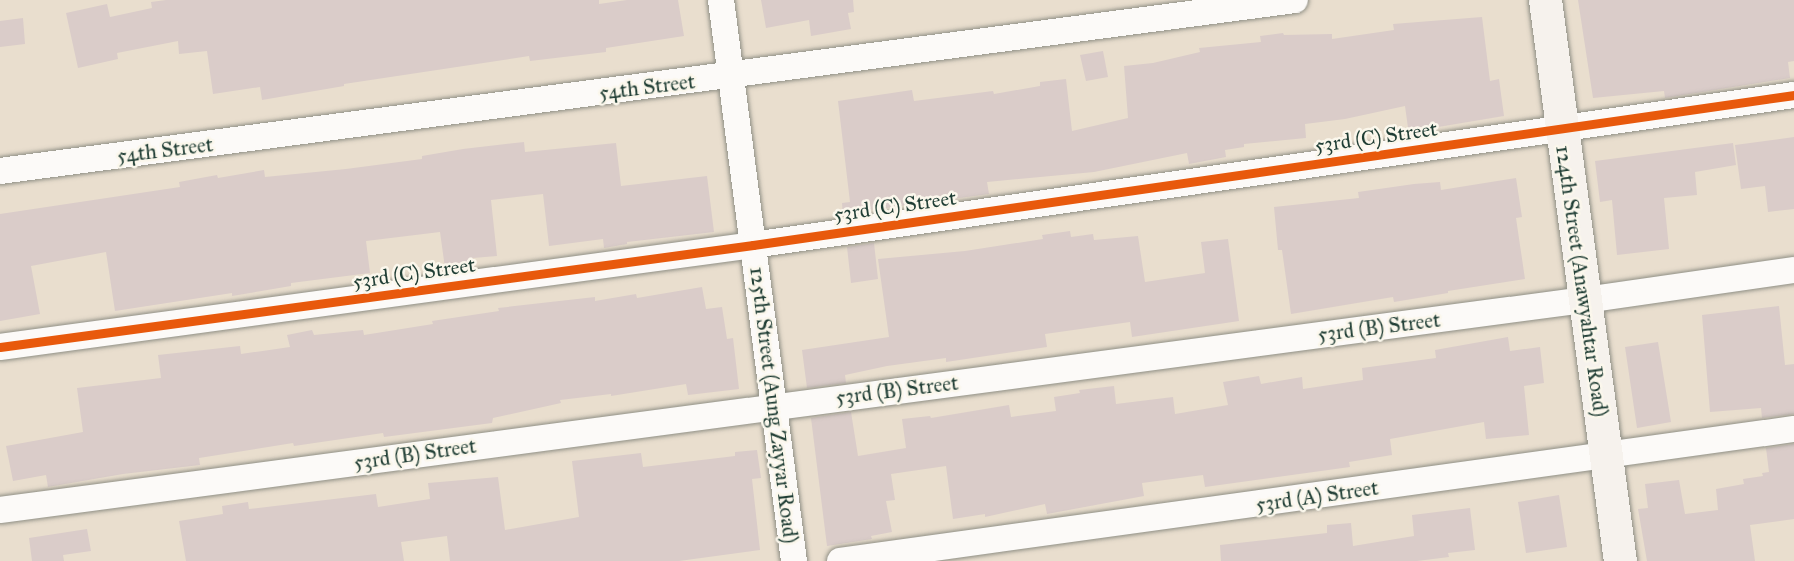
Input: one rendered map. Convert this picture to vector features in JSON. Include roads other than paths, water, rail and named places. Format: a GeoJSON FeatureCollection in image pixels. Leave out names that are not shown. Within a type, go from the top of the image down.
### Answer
{"type":"FeatureCollection","features":[{"type":"Feature","properties":{"kind":"street","name":"125th Street (Aung Zayyar Road)"},"geometry":{"type":"LineString","coordinates":[[721,0],[794,561]]}},
{"type":"Feature","properties":{"kind":"street","name":"54th Street"},"geometry":{"type":"LineString","coordinates":[[0,171],[1294,0]]}},
{"type":"Feature","properties":{"kind":"street","name":"124th Street (Anawyahtar Road)"},"geometry":{"type":"LineString","coordinates":[[1545,0],[1620,561]]}},
{"type":"Feature","properties":{"kind":"street","name":"53rd (C) Street"},"geometry":{"type":"LineString","coordinates":[[0,347],[753,245],[1794,95]]}},
{"type":"Feature","properties":{"kind":"street","name":"53rd (B) Street"},"geometry":{"type":"LineString","coordinates":[[0,510],[1585,300],[1794,270]]}},
{"type":"Feature","properties":{"kind":"street","name":"53rd (A) Street"},"geometry":{"type":"LineString","coordinates":[[840,561],[1794,429]]}}]}
